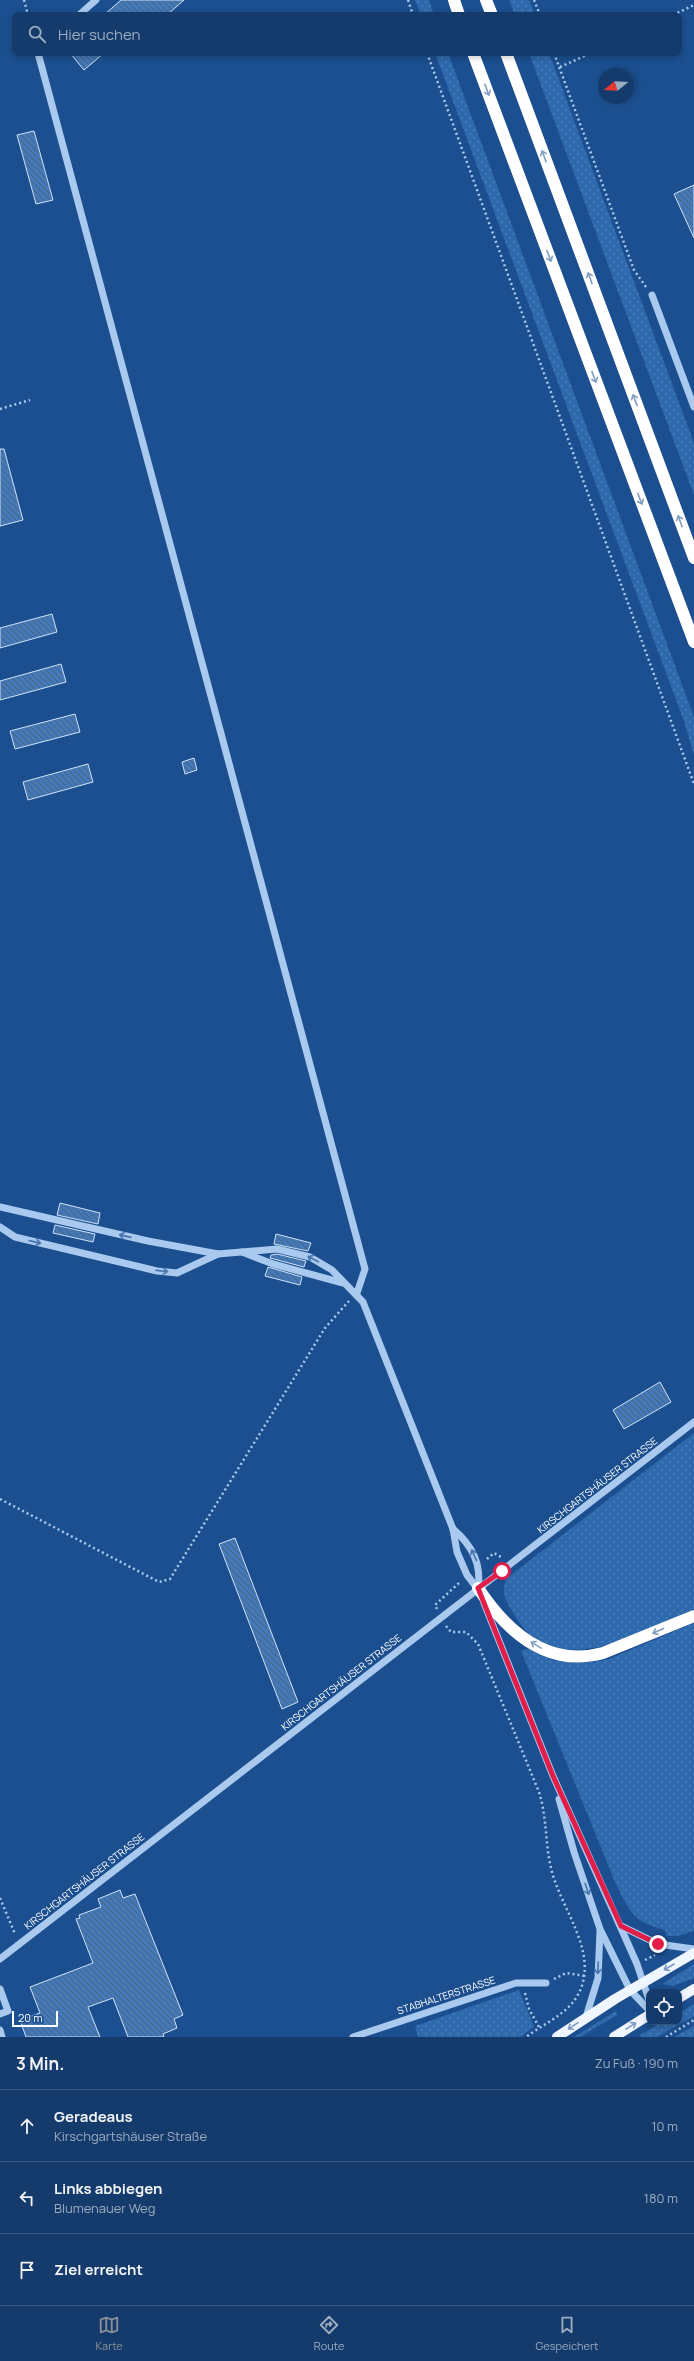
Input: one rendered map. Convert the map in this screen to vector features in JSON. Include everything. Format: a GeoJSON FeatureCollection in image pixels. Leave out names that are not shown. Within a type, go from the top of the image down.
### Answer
{"type":"FeatureCollection","features":[{"type":"Feature","properties":{"kind":"highway"},"geometry":{"type":"LineString","coordinates":[[454,0],[458,12]]}},
{"type":"Feature","properties":{"kind":"highway"},"geometry":{"type":"LineString","coordinates":[[486,0],[491,12]]}},
{"type":"Feature","properties":{"kind":"highway"},"geometry":{"type":"LineString","coordinates":[[474,56],[694,642]]}},
{"type":"Feature","properties":{"kind":"highway"},"geometry":{"type":"LineString","coordinates":[[507,56],[694,558]]}},
{"type":"Feature","properties":{"kind":"highway"},"geometry":{"type":"LineString","coordinates":[[478,1588],[500,1618],[519,1634],[537,1647],[564,1657],[591,1656],[603,1653],[694,1616]]}},
{"type":"Feature","properties":{"kind":"main road"},"geometry":{"type":"LineString","coordinates":[[557,2037],[630,1990],[694,1953]]}},
{"type":"Feature","properties":{"kind":"main road"},"geometry":{"type":"LineString","coordinates":[[682,1996],[694,1989]]}},
{"type":"Feature","properties":{"kind":"main road"},"geometry":{"type":"LineString","coordinates":[[614,2037],[646,2017]]}},
{"type":"Feature","properties":{"kind":"street"},"geometry":{"type":"LineString","coordinates":[[82,12],[96,0]]}},
{"type":"Feature","properties":{"kind":"street"},"geometry":{"type":"LineString","coordinates":[[39,56],[365,1269],[357,1293]]}},
{"type":"Feature","properties":{"kind":"street"},"geometry":{"type":"LineString","coordinates":[[652,295],[694,407]]}},
{"type":"Feature","properties":{"kind":"street"},"geometry":{"type":"LineString","coordinates":[[0,1207],[148,1241],[218,1254]]}},
{"type":"Feature","properties":{"kind":"street"},"geometry":{"type":"LineString","coordinates":[[0,1227],[15,1237],[157,1271],[176,1273],[218,1254],[277,1249],[310,1257],[332,1270],[343,1283],[357,1293],[363,1302],[454,1529],[458,1552],[465,1570],[478,1588],[553,1776],[621,1926],[645,1981],[647,1989]]}},
{"type":"Feature","properties":{"kind":"street"},"geometry":{"type":"LineString","coordinates":[[240,1251],[292,1270],[343,1283]]}},
{"type":"Feature","properties":{"kind":"street","name":"KIRSCHGARTSHÄUSER STRASSE"},"geometry":{"type":"LineString","coordinates":[[0,1959],[694,1422]]}},
{"type":"Feature","properties":{"kind":"street"},"geometry":{"type":"LineString","coordinates":[[454,1529],[470,1546],[476,1560],[479,1572],[478,1588]]}},
{"type":"Feature","properties":{"kind":"street"},"geometry":{"type":"LineString","coordinates":[[553,1776],[574,1852],[600,1929],[630,1990],[646,2007]]}},
{"type":"Feature","properties":{"kind":"street"},"geometry":{"type":"LineString","coordinates":[[621,1926],[658,1944],[694,1949]]}},
{"type":"Feature","properties":{"kind":"street"},"geometry":{"type":"LineString","coordinates":[[586,2017],[598,1978],[600,1929]]}},
{"type":"Feature","properties":{"kind":"street","name":"STABHALTERSTRASSE"},"geometry":{"type":"LineString","coordinates":[[354,2037],[523,1982],[546,1983]]}},
{"type":"Feature","properties":{"kind":"street"},"geometry":{"type":"LineString","coordinates":[[0,1989],[8,2011],[0,2014]]}},
{"type":"Feature","properties":{"kind":"street"},"geometry":{"type":"LineString","coordinates":[[0,2030],[2,2037]]}},
{"type":"Feature","properties":{"kind":"path"},"geometry":{"type":"LineString","coordinates":[[24,0],[27,12]]}},
{"type":"Feature","properties":{"kind":"path"},"geometry":{"type":"LineString","coordinates":[[408,0],[412,12]]}},
{"type":"Feature","properties":{"kind":"path"},"geometry":{"type":"LineString","coordinates":[[534,0],[539,12]]}},
{"type":"Feature","properties":{"kind":"path"},"geometry":{"type":"LineString","coordinates":[[680,12],[694,6]]}},
{"type":"Feature","properties":{"kind":"path"},"geometry":{"type":"LineString","coordinates":[[428,56],[694,784]]}},
{"type":"Feature","properties":{"kind":"path"},"geometry":{"type":"LineString","coordinates":[[555,56],[634,270],[652,295]]}},
{"type":"Feature","properties":{"kind":"path"},"geometry":{"type":"LineString","coordinates":[[560,67],[584,56]]}},
{"type":"Feature","properties":{"kind":"path"},"geometry":{"type":"LineString","coordinates":[[0,409],[30,400]]}},
{"type":"Feature","properties":{"kind":"path"},"geometry":{"type":"LineString","coordinates":[[0,1500],[159,1582],[170,1579],[324,1328],[357,1293]]}},
{"type":"Feature","properties":{"kind":"path"},"geometry":{"type":"LineString","coordinates":[[441,1617],[451,1632],[466,1632],[478,1644],[539,1792],[544,1808],[551,1868],[584,1952],[585,1976],[576,1998],[562,2012],[526,2037]]}},
{"type":"Feature","properties":{"kind":"path"},"geometry":{"type":"LineString","coordinates":[[0,1898],[20,1944]]}},
{"type":"Feature","properties":{"kind":"path"},"geometry":{"type":"LineString","coordinates":[[566,1973],[585,1976]]}},
{"type":"Feature","properties":{"kind":"path"},"geometry":{"type":"LineString","coordinates":[[523,1982],[529,2008],[540,2027]]}},
{"type":"Feature","properties":{"kind":"path"},"geometry":{"type":"LineString","coordinates":[[666,2037],[694,2020]]}},
{"type":"Feature","properties":{"kind":"shaded area"},"geometry":{"type":"Polygon","coordinates":[[[415,0],[429,0],[433,12],[420,12],[415,0]]]}},
{"type":"Feature","properties":{"kind":"shaded area"},"geometry":{"type":"Polygon","coordinates":[[[509,0],[529,0],[534,12],[514,12],[509,0]]]}},
{"type":"Feature","properties":{"kind":"shaded area"},"geometry":{"type":"Polygon","coordinates":[[[436,56],[449,56],[694,717],[694,755],[684,721],[436,56]]]}},
{"type":"Feature","properties":{"kind":"shaded area"},"geometry":{"type":"Polygon","coordinates":[[[530,56],[550,56],[694,443],[694,495],[530,56]]]}},
{"type":"Feature","properties":{"kind":"shaded area"},"geometry":{"type":"Polygon","coordinates":[[[694,1433],[694,1609],[625,1639],[600,1647],[576,1650],[553,1647],[532,1636],[515,1616],[507,1602],[504,1588],[507,1578],[694,1433]]]}},
{"type":"Feature","properties":{"kind":"shaded area"},"geometry":{"type":"Polygon","coordinates":[[[694,1623],[694,1931],[678,1936],[667,1936],[665,1930],[654,1927],[639,1919],[633,1914],[624,1901],[521,1651],[528,1649],[557,1661],[577,1663],[598,1661],[609,1659],[694,1623]]]}},
{"type":"Feature","properties":{"kind":"shaded area"},"geometry":{"type":"Polygon","coordinates":[[[694,1964],[694,1978],[673,1986],[662,1984],[694,1964]]]}},
{"type":"Feature","properties":{"kind":"shaded area"},"geometry":{"type":"Polygon","coordinates":[[[519,1990],[534,2027],[520,2037],[418,2037],[415,2026],[519,1990]]]}},
{"type":"Feature","properties":{"kind":"shaded area"},"geometry":{"type":"Polygon","coordinates":[[[694,2004],[694,2016],[682,2023],[682,2011],[694,2004]]]}},
{"type":"Feature","properties":{"kind":"shaded area"},"geometry":{"type":"Polygon","coordinates":[[[616,2011],[617,2015],[580,2037],[574,2037],[616,2011]]]}},
{"type":"Feature","properties":{"kind":"shaded area"},"geometry":{"type":"Polygon","coordinates":[[[658,2025],[678,2025],[657,2037],[641,2037],[640,2035],[658,2025]]]}},
{"type":"Feature","properties":{"kind":"shaded area"},"geometry":{"type":"Polygon","coordinates":[[[694,2026],[694,2037],[674,2037],[694,2026]]]}},
{"type":"Feature","properties":{"kind":"building"},"geometry":{"type":"Polygon","coordinates":[[[121,0],[184,0],[170,12],[107,12],[121,0]]]}},
{"type":"Feature","properties":{"kind":"building"},"geometry":{"type":"Polygon","coordinates":[[[72,56],[100,56],[84,70],[72,56]]]}},
{"type":"Feature","properties":{"kind":"building"},"geometry":{"type":"Polygon","coordinates":[[[34,131],[53,200],[36,204],[17,135],[34,131]]]}},
{"type":"Feature","properties":{"kind":"building"},"geometry":{"type":"Polygon","coordinates":[[[694,185],[694,238],[674,194],[694,185]]]}},
{"type":"Feature","properties":{"kind":"building"},"geometry":{"type":"Polygon","coordinates":[[[0,449],[4,449],[23,520],[0,526],[0,449]]]}},
{"type":"Feature","properties":{"kind":"building"},"geometry":{"type":"Polygon","coordinates":[[[52,614],[57,632],[0,648],[0,628],[52,614]]]}},
{"type":"Feature","properties":{"kind":"building"},"geometry":{"type":"Polygon","coordinates":[[[61,664],[66,682],[0,700],[0,681],[61,664]]]}},
{"type":"Feature","properties":{"kind":"building"},"geometry":{"type":"Polygon","coordinates":[[[75,714],[80,732],[15,749],[10,731],[75,714]]]}},
{"type":"Feature","properties":{"kind":"building"},"geometry":{"type":"Polygon","coordinates":[[[194,758],[197,770],[185,774],[182,762],[194,758]]]}},
{"type":"Feature","properties":{"kind":"building"},"geometry":{"type":"Polygon","coordinates":[[[88,764],[93,782],[28,800],[23,782],[88,764]]]}},
{"type":"Feature","properties":{"kind":"building"},"geometry":{"type":"Polygon","coordinates":[[[60,1203],[100,1213],[98,1224],[57,1215],[60,1203]]]}},
{"type":"Feature","properties":{"kind":"building"},"geometry":{"type":"Polygon","coordinates":[[[55,1225],[95,1234],[93,1242],[53,1233],[55,1225]]]}},
{"type":"Feature","properties":{"kind":"building"},"geometry":{"type":"Polygon","coordinates":[[[276,1234],[311,1243],[308,1251],[274,1244],[276,1234]]]}},
{"type":"Feature","properties":{"kind":"building"},"geometry":{"type":"Polygon","coordinates":[[[277,1254],[306,1261],[304,1267],[270,1258],[271,1255],[277,1254]]]}},
{"type":"Feature","properties":{"kind":"building"},"geometry":{"type":"Polygon","coordinates":[[[268,1267],[302,1277],[300,1285],[265,1276],[268,1267]]]}},
{"type":"Feature","properties":{"kind":"building"},"geometry":{"type":"Polygon","coordinates":[[[660,1382],[671,1402],[624,1429],[613,1410],[660,1382]]]}},
{"type":"Feature","properties":{"kind":"building"},"geometry":{"type":"Polygon","coordinates":[[[235,1538],[298,1702],[282,1709],[219,1544],[235,1538]]]}},
{"type":"Feature","properties":{"kind":"building"},"geometry":{"type":"Polygon","coordinates":[[[120,1890],[123,1898],[135,1894],[183,2015],[174,2019],[177,2028],[163,2034],[164,2037],[128,2037],[113,1998],[88,2007],[100,2037],[26,2037],[20,2020],[40,2013],[30,1987],[93,1963],[76,1919],[80,1918],[79,1915],[101,1907],[98,1899],[120,1890]]]}},
{"type":"Feature","properties":{"kind":"route"},"geometry":{"type":"LineString","coordinates":[[502,1571],[478,1588],[553,1776],[621,1926],[640,1937],[658,1944]]}}]}
